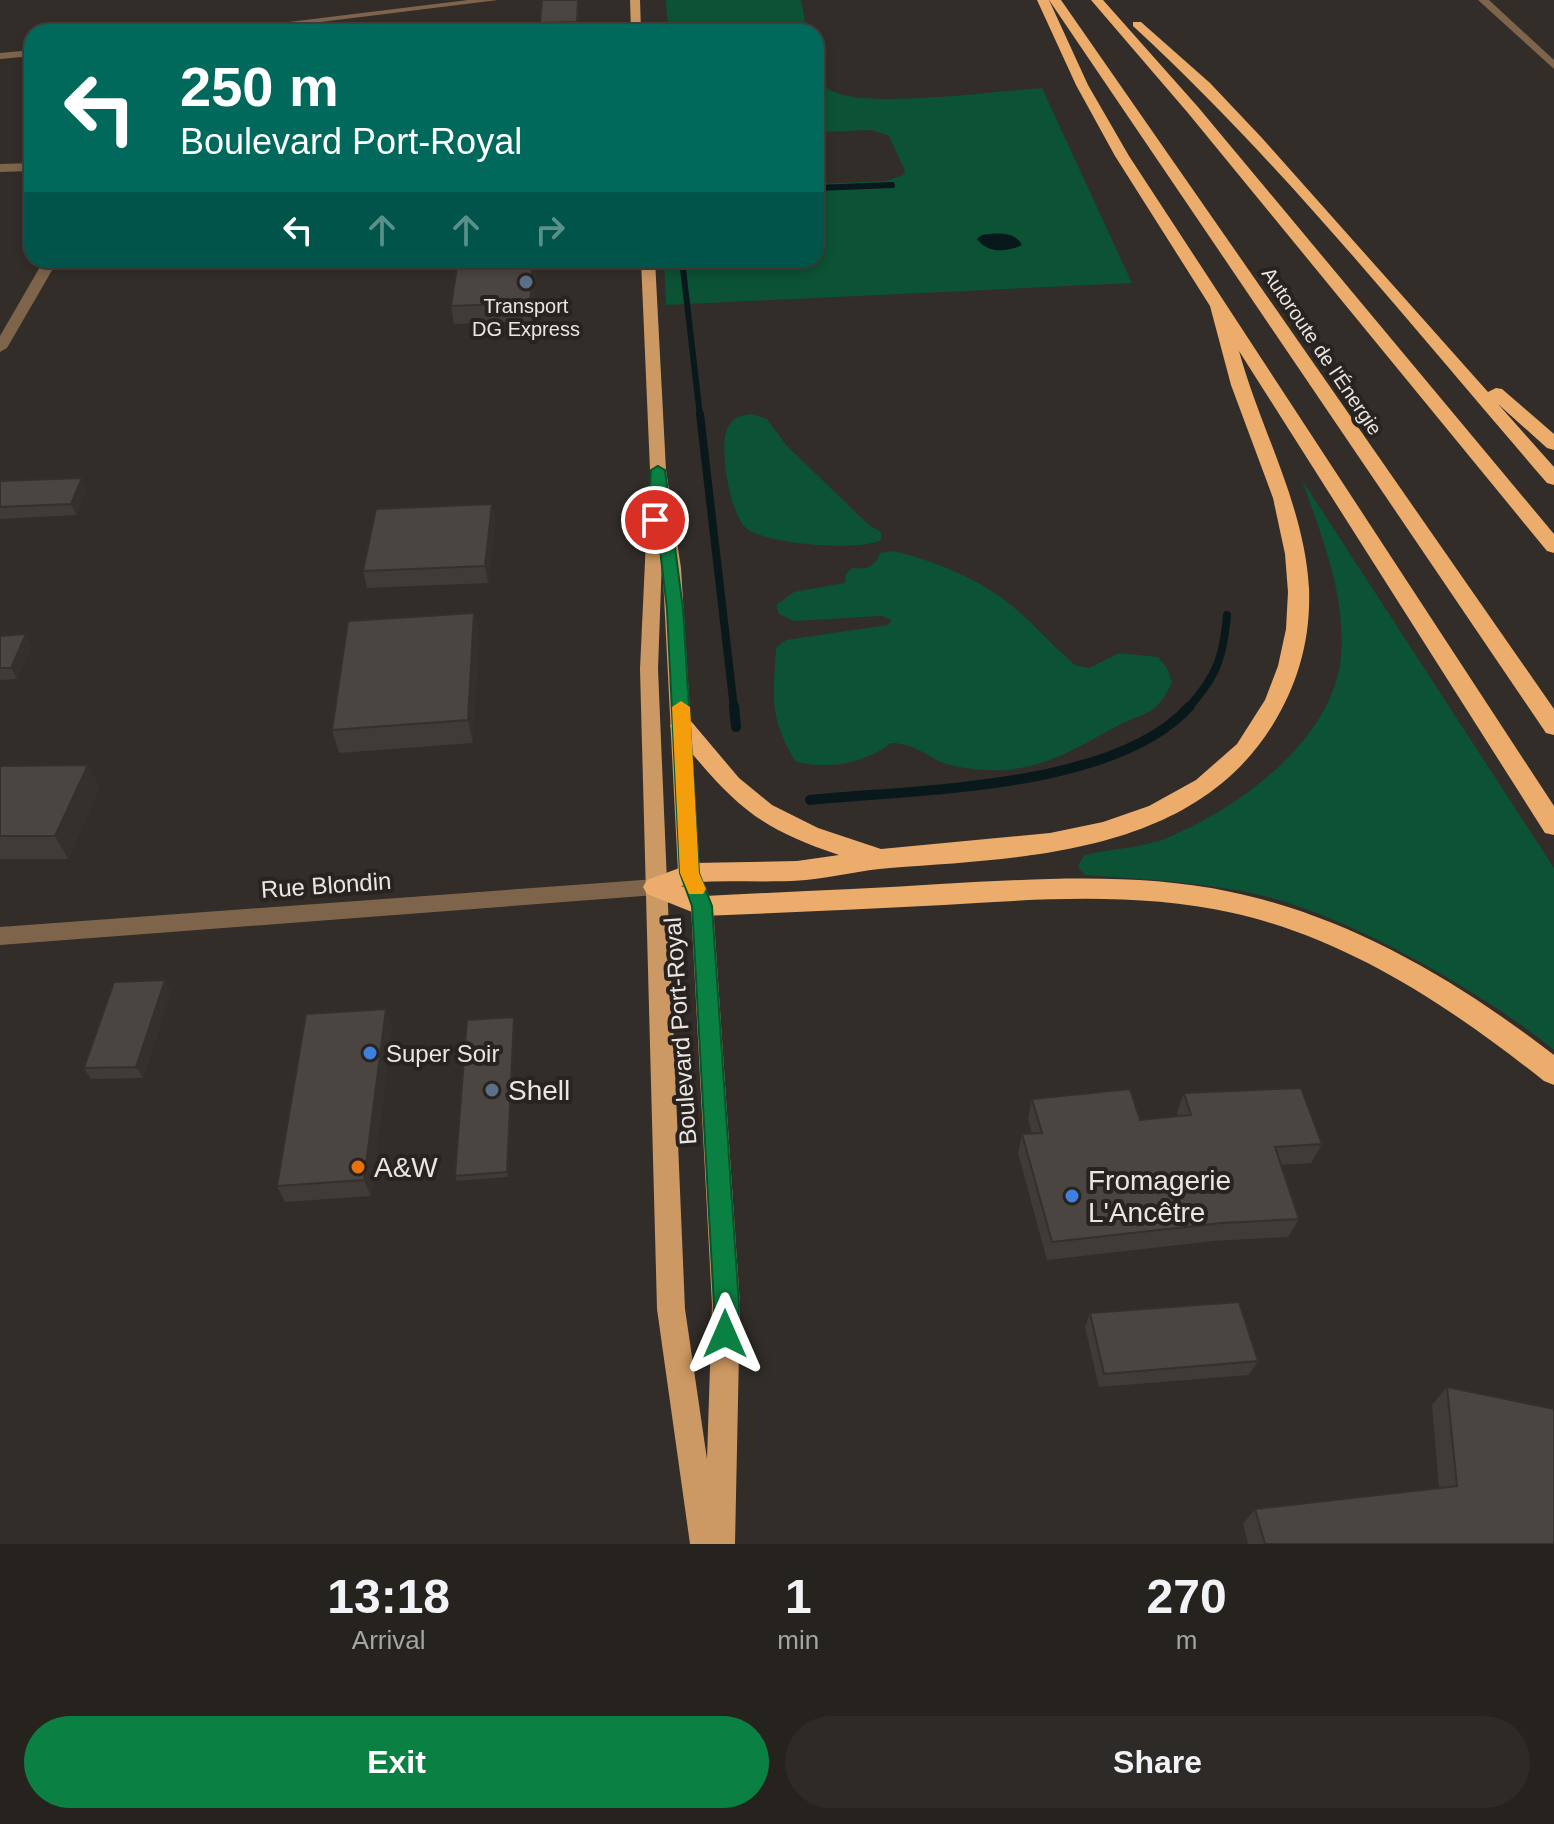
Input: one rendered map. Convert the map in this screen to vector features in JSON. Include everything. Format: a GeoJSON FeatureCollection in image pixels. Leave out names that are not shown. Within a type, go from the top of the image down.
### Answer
{"type":"FeatureCollection","features":[{"type":"Feature","properties":{"kind":"highway"},"geometry":{"type":"LineString","coordinates":[[1043,0],[1102,122],[1554,826]]}},
{"type":"Feature","properties":{"kind":"highway","name":"Autoroute de l'Énergie"},"geometry":{"type":"LineString","coordinates":[[1055,0],[1554,727]]}},
{"type":"Feature","properties":{"kind":"highway","name":"Autoroute de l'Énergie"},"geometry":{"type":"LineString","coordinates":[[1097,0],[1213,134],[1554,547]]}},
{"type":"Feature","properties":{"kind":"highway"},"geometry":{"type":"LineString","coordinates":[[1110,0],[1229,111],[1554,479]]}},
{"type":"Feature","properties":{"kind":"highway"},"geometry":{"type":"LineString","coordinates":[[656,887],[689,873],[818,869],[880,859],[1035,847],[1137,821],[1176,803],[1231,766],[1262,728],[1280,693],[1294,651],[1299,609],[1298,569],[1283,502],[1248,407],[1218,306]]}},
{"type":"Feature","properties":{"kind":"highway"},"geometry":{"type":"LineString","coordinates":[[1427,335],[1554,444]]}},
{"type":"Feature","properties":{"kind":"highway"},"geometry":{"type":"LineString","coordinates":[[682,726],[734,787],[763,811],[818,839],[880,859]]}},
{"type":"Feature","properties":{"kind":"highway"},"geometry":{"type":"LineString","coordinates":[[656,887],[702,906],[1095,889],[1171,893],[1234,903],[1318,929],[1397,965],[1476,1013],[1554,1072]]}},
{"type":"Feature","properties":{"kind":"main road"},"geometry":{"type":"LineString","coordinates":[[635,0],[636,24]]}},
{"type":"Feature","properties":{"kind":"main road","name":"Boulevard Port-Royal"},"geometry":{"type":"LineString","coordinates":[[648,268],[658,470],[649,669],[671,1309],[705,1544]]}},
{"type":"Feature","properties":{"kind":"main road","name":"Boulevard Port-Royal"},"geometry":{"type":"LineString","coordinates":[[658,470],[672,568],[689,873],[702,906],[726,1305],[720,1544]]}},
{"type":"Feature","properties":{"kind":"street"},"geometry":{"type":"LineString","coordinates":[[283,24],[493,0]]}},
{"type":"Feature","properties":{"kind":"street"},"geometry":{"type":"LineString","coordinates":[[1483,0],[1554,66]]}},
{"type":"Feature","properties":{"kind":"street"},"geometry":{"type":"LineString","coordinates":[[0,56],[24,54]]}},
{"type":"Feature","properties":{"kind":"street"},"geometry":{"type":"LineString","coordinates":[[0,168],[24,167]]}},
{"type":"Feature","properties":{"kind":"street"},"geometry":{"type":"LineString","coordinates":[[0,348],[46,268]]}},
{"type":"Feature","properties":{"kind":"street","name":"Rue Blondin"},"geometry":{"type":"LineString","coordinates":[[0,936],[656,887]]}},
{"type":"Feature","properties":{"kind":"green space"},"geometry":{"type":"Polygon","coordinates":[[[666,0],[801,0],[806,24],[668,24],[666,0]]]}},
{"type":"Feature","properties":{"kind":"green space"},"geometry":{"type":"Polygon","coordinates":[[[824,85],[832,91],[849,96],[873,99],[1042,88],[1132,283],[666,305],[664,268],[824,268],[824,184],[886,181],[903,175],[905,171],[889,136],[872,130],[824,132],[824,85]]]}},
{"type":"Feature","properties":{"kind":"green space"},"geometry":{"type":"Polygon","coordinates":[[[752,414],[767,419],[786,445],[869,525],[881,532],[881,540],[870,544],[813,545],[774,539],[747,529],[730,495],[724,445],[732,421],[752,414]]]}},
{"type":"Feature","properties":{"kind":"green space"},"geometry":{"type":"Polygon","coordinates":[[[1302,480],[1554,868],[1554,1050],[1491,1005],[1414,959],[1295,905],[1260,895],[1195,884],[1085,875],[1078,867],[1084,855],[1167,838],[1223,809],[1278,768],[1320,716],[1334,687],[1341,657],[1342,634],[1331,567],[1302,480]]]}},
{"type":"Feature","properties":{"kind":"green space"},"geometry":{"type":"Polygon","coordinates":[[[893,551],[939,565],[985,587],[1019,612],[1075,665],[1089,668],[1119,653],[1158,657],[1167,668],[1172,682],[1167,693],[1150,711],[1077,748],[1021,768],[979,770],[954,766],[910,746],[891,743],[870,756],[845,763],[820,765],[795,761],[777,719],[774,681],[776,648],[786,640],[888,625],[892,620],[882,616],[794,621],[779,614],[776,605],[794,592],[845,583],[846,574],[852,568],[870,566],[880,553],[893,551]]]}},
{"type":"Feature","properties":{"kind":"shaded area"},"geometry":{"type":"Polygon","coordinates":[[[982,235],[1010,235],[1022,245],[1005,250],[992,249],[977,239],[982,235]]]}},
{"type":"Feature","properties":{"kind":"building"},"geometry":{"type":"Polygon","coordinates":[[[542,0],[578,0],[577,22],[540,23],[542,0]]]}},
{"type":"Feature","properties":{"kind":"building"},"geometry":{"type":"Polygon","coordinates":[[[457,268],[532,268],[530,303],[451,306],[457,268]]]}},
{"type":"Feature","properties":{"kind":"building"},"geometry":{"type":"Polygon","coordinates":[[[82,478],[71,504],[0,507],[0,481],[82,478]]]}},
{"type":"Feature","properties":{"kind":"building"},"geometry":{"type":"Polygon","coordinates":[[[492,504],[485,566],[363,571],[376,509],[492,504]]]}},
{"type":"Feature","properties":{"kind":"building"},"geometry":{"type":"Polygon","coordinates":[[[474,613],[468,720],[332,730],[348,621],[474,613]]]}},
{"type":"Feature","properties":{"kind":"building"},"geometry":{"type":"Polygon","coordinates":[[[26,634],[11,668],[0,668],[0,636],[26,634]]]}},
{"type":"Feature","properties":{"kind":"building"},"geometry":{"type":"Polygon","coordinates":[[[88,765],[55,836],[0,836],[0,766],[88,765]]]}},
{"type":"Feature","properties":{"kind":"building"},"geometry":{"type":"Polygon","coordinates":[[[165,980],[136,1067],[84,1068],[114,982],[165,980]]]}},
{"type":"Feature","properties":{"kind":"building"},"geometry":{"type":"Polygon","coordinates":[[[386,1009],[364,1180],[277,1186],[306,1014],[386,1009]]]}},
{"type":"Feature","properties":{"kind":"building"},"geometry":{"type":"Polygon","coordinates":[[[514,1017],[507,1172],[455,1176],[467,1020],[514,1017]]]}},
{"type":"Feature","properties":{"kind":"building"},"geometry":{"type":"Polygon","coordinates":[[[1301,1088],[1322,1144],[1275,1147],[1299,1219],[1221,1223],[1052,1242],[1022,1134],[1042,1133],[1032,1099],[1130,1089],[1140,1120],[1191,1115],[1184,1093],[1301,1088]]]}},
{"type":"Feature","properties":{"kind":"building"},"geometry":{"type":"Polygon","coordinates":[[[1239,1302],[1258,1361],[1104,1374],[1090,1313],[1239,1302]]]}},
{"type":"Feature","properties":{"kind":"building"},"geometry":{"type":"Polygon","coordinates":[[[1447,1387],[1554,1409],[1554,1544],[1265,1544],[1255,1509],[1457,1486],[1447,1387]]]}},
{"type":"Feature","properties":{"kind":"waterway"},"geometry":{"type":"LineString","coordinates":[[824,188],[892,185]]}},
{"type":"Feature","properties":{"kind":"waterway"},"geometry":{"type":"LineString","coordinates":[[683,268],[700,416]]}},
{"type":"Feature","properties":{"kind":"waterway"},"geometry":{"type":"LineString","coordinates":[[700,414],[734,708]]}},
{"type":"Feature","properties":{"kind":"waterway"},"geometry":{"type":"LineString","coordinates":[[1189,707],[1217,666],[1227,615]]}},
{"type":"Feature","properties":{"kind":"waterway"},"geometry":{"type":"LineString","coordinates":[[734,706],[736,727]]}},
{"type":"Feature","properties":{"kind":"waterway"},"geometry":{"type":"LineString","coordinates":[[810,800],[957,788],[1065,770],[1114,755],[1157,734],[1189,707]]}},
{"type":"Feature","properties":{"kind":"slow traffic"},"geometry":{"type":"LineString","coordinates":[[681,707],[689,873],[696,889]]}},
{"type":"Feature","properties":{"kind":"place","name":"Transport DG Express"},"geometry":{"type":"Point","coordinates":[526,282]}},
{"type":"Feature","properties":{"kind":"place","name":"Super Soir"},"geometry":{"type":"Point","coordinates":[370,1053]}},
{"type":"Feature","properties":{"kind":"place","name":"Shell"},"geometry":{"type":"Point","coordinates":[492,1090]}},
{"type":"Feature","properties":{"kind":"place","name":"A&W"},"geometry":{"type":"Point","coordinates":[358,1167]}},
{"type":"Feature","properties":{"kind":"place","name":"Fromagerie L'Ancêtre"},"geometry":{"type":"Point","coordinates":[1072,1196]}},
{"type":"Feature","properties":{"kind":"route"},"geometry":{"type":"LineString","coordinates":[[655,520],[658,470],[672,568],[689,873],[702,906],[726,1305],[725,1334]]}}]}
